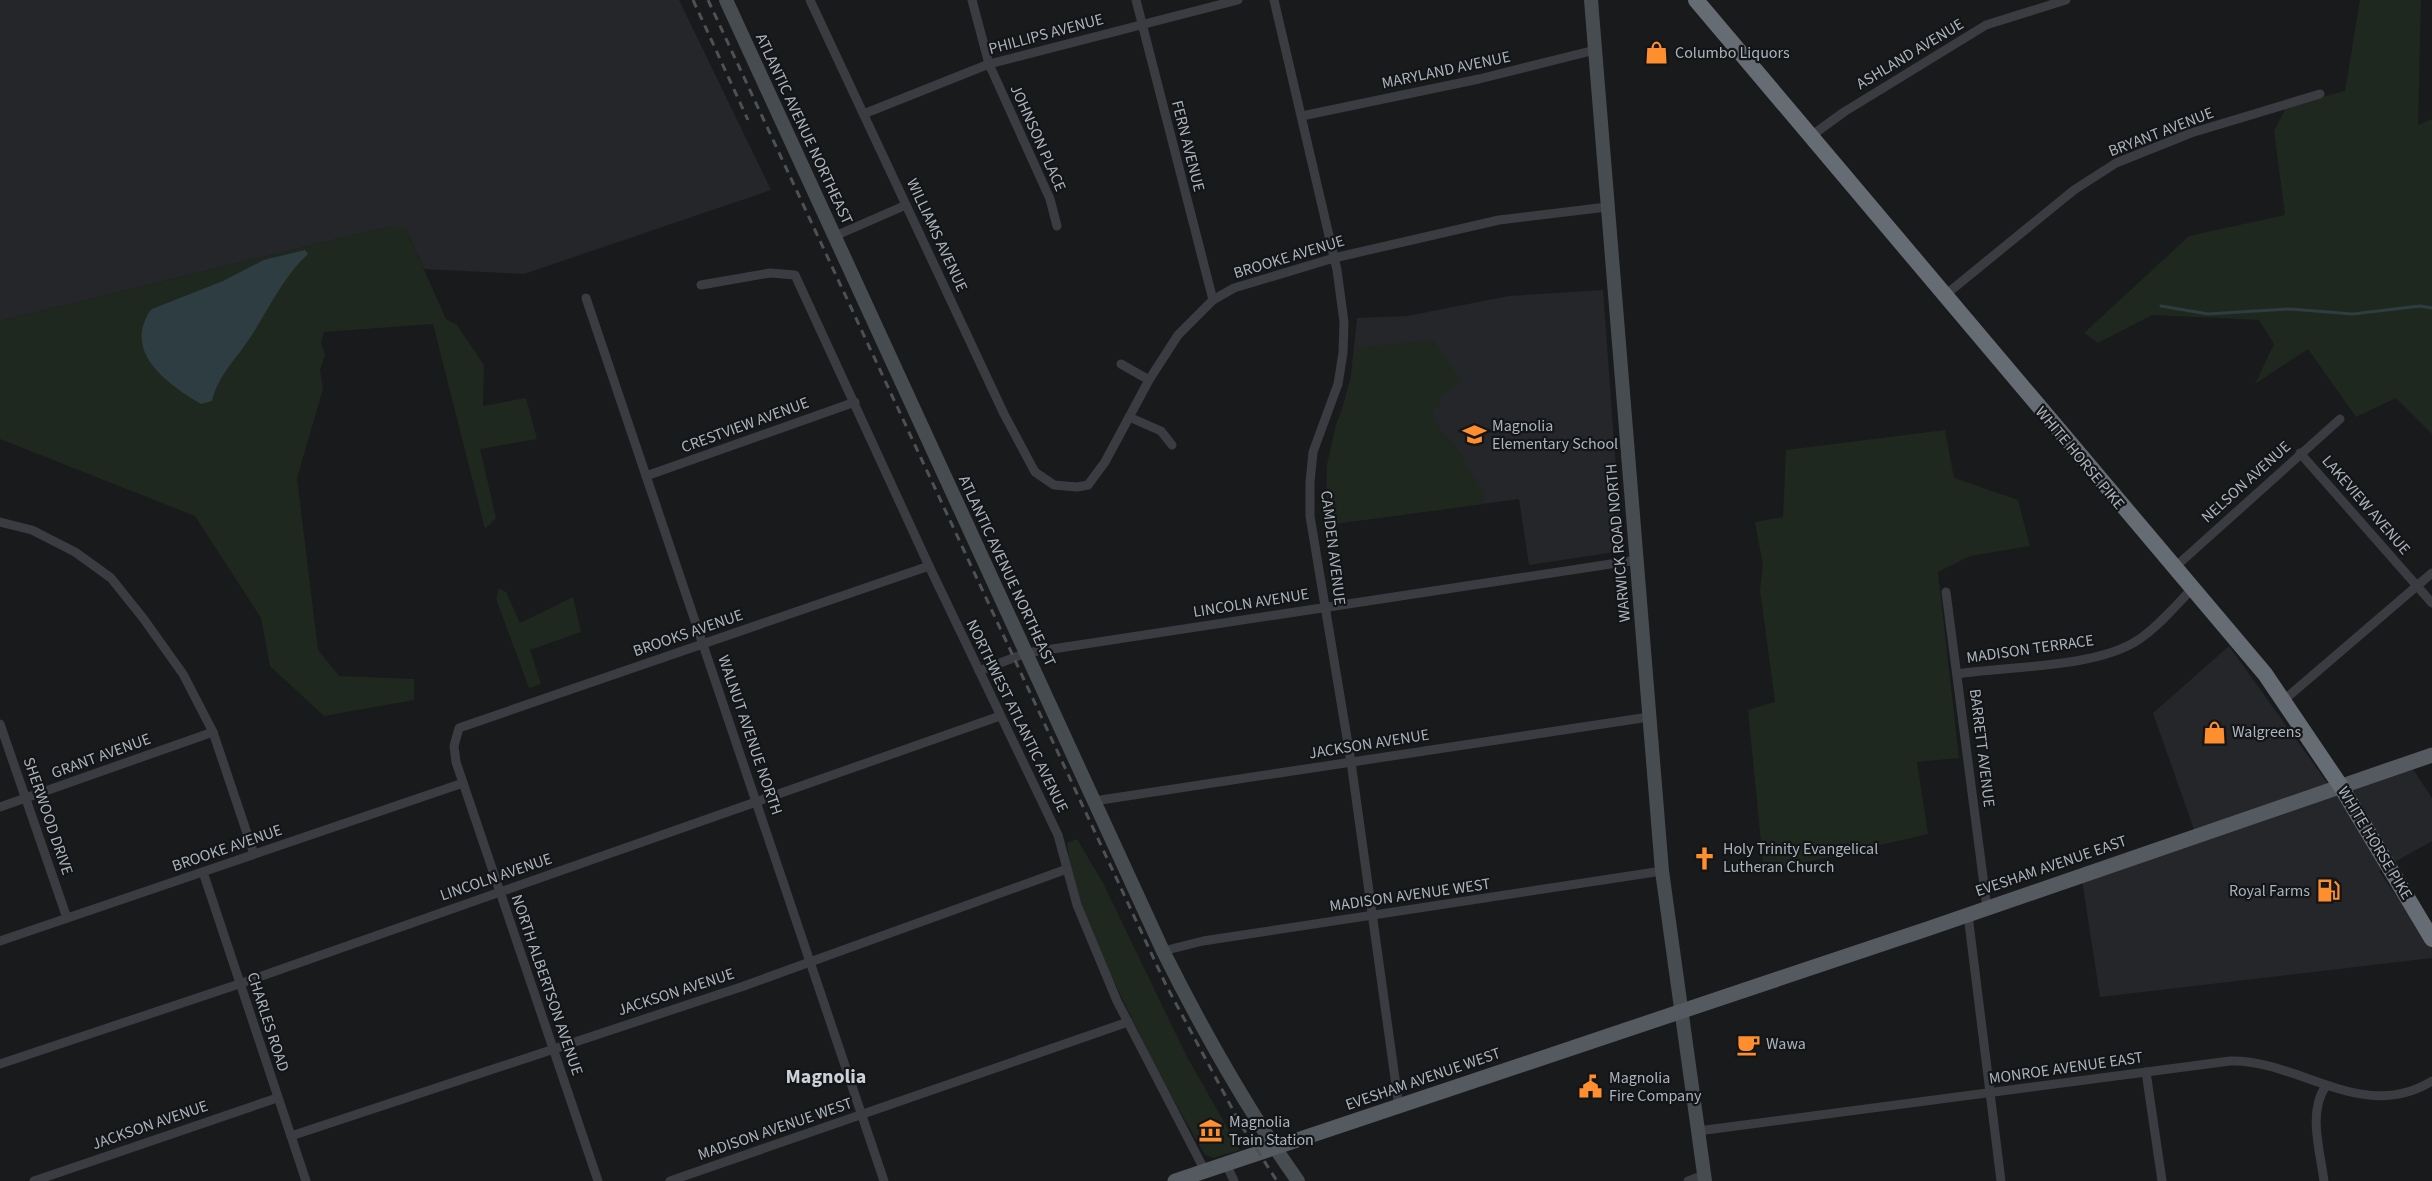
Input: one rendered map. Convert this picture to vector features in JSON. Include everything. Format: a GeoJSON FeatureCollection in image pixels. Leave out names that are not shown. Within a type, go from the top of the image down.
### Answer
{"type":"FeatureCollection","features":[{"type":"Feature","properties":{"kind":"highway","name":"WHITE HORSE PIKE"},"geometry":{"type":"LineString","coordinates":[[1696,0],[2284,700],[2340,785],[2432,939]]}},
{"type":"Feature","properties":{"kind":"main road","name":"EVESHAM AVENUE EAST"},"geometry":{"type":"LineString","coordinates":[[1682,1010],[1968,915],[2432,755]]}},
{"type":"Feature","properties":{"kind":"main road","name":"EVESHAM AVENUE WEST"},"geometry":{"type":"LineString","coordinates":[[1175,1181],[1682,1010]]}},
{"type":"Feature","properties":{"kind":"street","name":"ATLANTIC AVENUE NORTHEAST"},"geometry":{"type":"LineString","coordinates":[[726,0],[1163,951],[1199,1023],[1274,1148],[1298,1181]]}},
{"type":"Feature","properties":{"kind":"street","name":"WILLIAMS AVENUE"},"geometry":{"type":"LineString","coordinates":[[810,0],[866,114],[1004,414],[1035,472],[1043,478]]}},
{"type":"Feature","properties":{"kind":"street","name":"JOHNSON PLACE"},"geometry":{"type":"LineString","coordinates":[[972,0],[988,64],[1050,199],[1057,226]]}},
{"type":"Feature","properties":{"kind":"street","name":"FERN AVENUE"},"geometry":{"type":"LineString","coordinates":[[1136,0],[1213,300]]}},
{"type":"Feature","properties":{"kind":"street","name":"PHILLIPS AVENUE"},"geometry":{"type":"LineString","coordinates":[[866,114],[988,64],[1238,0]]}},
{"type":"Feature","properties":{"kind":"street","name":"CAMDEN AVENUE"},"geometry":{"type":"LineString","coordinates":[[1275,0],[1334,258],[1344,322],[1343,353],[1338,384],[1313,452],[1310,482],[1311,516],[1351,762],[1399,1107]]}},
{"type":"Feature","properties":{"kind":"street","name":"WARWICK ROAD NORTH"},"geometry":{"type":"LineString","coordinates":[[1591,0],[1662,871],[1705,1178]]}},
{"type":"Feature","properties":{"kind":"street","name":"ASHLAND AVENUE"},"geometry":{"type":"LineString","coordinates":[[1811,136],[1844,112],[1986,26],[2066,0]]}},
{"type":"Feature","properties":{"kind":"street","name":"MARYLAND AVENUE"},"geometry":{"type":"LineString","coordinates":[[1302,116],[1479,79],[1595,50]]}},
{"type":"Feature","properties":{"kind":"street","name":"BRYANT AVENUE"},"geometry":{"type":"LineString","coordinates":[[1944,296],[2074,190],[2116,163],[2191,133],[2320,94]]}},
{"type":"Feature","properties":{"kind":"street"},"geometry":{"type":"LineString","coordinates":[[836,236],[906,205]]}},
{"type":"Feature","properties":{"kind":"street","name":"BROOKE AVENUE"},"geometry":{"type":"LineString","coordinates":[[1043,478],[1054,485],[1077,487],[1088,485],[1105,462],[1149,380],[1178,335],[1213,300],[1234,288],[1334,258],[1498,220],[1607,207]]}},
{"type":"Feature","properties":{"kind":"street","name":"NORTHWEST ATLANTIC AVENUE"},"geometry":{"type":"LineString","coordinates":[[701,285],[770,273],[795,275],[929,567],[1058,835],[1088,935],[1128,1022],[1205,1171]]}},
{"type":"Feature","properties":{"kind":"street","name":"WALNUT AVENUE NORTH"},"geometry":{"type":"LineString","coordinates":[[586,298],[884,1181]]}},
{"type":"Feature","properties":{"kind":"street"},"geometry":{"type":"LineString","coordinates":[[1121,364],[1149,380]]}},
{"type":"Feature","properties":{"kind":"street","name":"CRESTVIEW AVENUE"},"geometry":{"type":"LineString","coordinates":[[646,476],[855,402]]}},
{"type":"Feature","properties":{"kind":"street"},"geometry":{"type":"LineString","coordinates":[[1129,417],[1161,431],[1172,446]]}},
{"type":"Feature","properties":{"kind":"street","name":"NELSON AVENUE"},"geometry":{"type":"LineString","coordinates":[[2174,568],[2340,419]]}},
{"type":"Feature","properties":{"kind":"street","name":"LAKEVIEW AVENUE"},"geometry":{"type":"LineString","coordinates":[[2300,453],[2432,603]]}},
{"type":"Feature","properties":{"kind":"street"},"geometry":{"type":"LineString","coordinates":[[0,522],[32,530],[75,552],[111,578],[183,674],[213,732],[254,854]]}},
{"type":"Feature","properties":{"kind":"street","name":"LINCOLN AVENUE"},"geometry":{"type":"LineString","coordinates":[[979,670],[1026,653],[1325,606],[1637,561]]}},
{"type":"Feature","properties":{"kind":"street","name":"BROOKS AVENUE"},"geometry":{"type":"LineString","coordinates":[[458,730],[469,723],[929,567]]}},
{"type":"Feature","properties":{"kind":"street"},"geometry":{"type":"LineString","coordinates":[[2284,700],[2432,573]]}},
{"type":"Feature","properties":{"kind":"street","name":"MADISON TERRACE"},"geometry":{"type":"LineString","coordinates":[[1958,674],[2071,661],[2118,651],[2140,639],[2192,589]]}},
{"type":"Feature","properties":{"kind":"street","name":"BARRETT AVENUE"},"geometry":{"type":"LineString","coordinates":[[1946,592],[1987,908]]}},
{"type":"Feature","properties":{"kind":"street","name":"LINCOLN AVENUE"},"geometry":{"type":"LineString","coordinates":[[0,1064],[239,984],[1000,716]]}},
{"type":"Feature","properties":{"kind":"street","name":"JACKSON AVENUE"},"geometry":{"type":"LineString","coordinates":[[1094,801],[1649,717]]}},
{"type":"Feature","properties":{"kind":"street","name":"SHERWOOD DRIVE"},"geometry":{"type":"LineString","coordinates":[[0,724],[67,918]]}},
{"type":"Feature","properties":{"kind":"street","name":"NORTH ALBERTSON AVENUE"},"geometry":{"type":"LineString","coordinates":[[458,730],[454,746],[463,783],[598,1181]]}},
{"type":"Feature","properties":{"kind":"street","name":"GRANT AVENUE"},"geometry":{"type":"LineString","coordinates":[[0,807],[213,732]]}},
{"type":"Feature","properties":{"kind":"street","name":"BROOKE AVENUE"},"geometry":{"type":"LineString","coordinates":[[0,941],[463,783]]}},
{"type":"Feature","properties":{"kind":"street","name":"JACKSON AVENUE"},"geometry":{"type":"LineString","coordinates":[[291,1136],[810,962],[1067,869]]}},
{"type":"Feature","properties":{"kind":"street","name":"MADISON AVENUE WEST"},"geometry":{"type":"LineString","coordinates":[[1163,951],[1203,941],[1662,871]]}},
{"type":"Feature","properties":{"kind":"street","name":"CHARLES ROAD"},"geometry":{"type":"LineString","coordinates":[[202,872],[306,1181]]}},
{"type":"Feature","properties":{"kind":"street"},"geometry":{"type":"LineString","coordinates":[[1968,915],[2001,1181]]}},
{"type":"Feature","properties":{"kind":"street","name":"MADISON AVENUE WEST"},"geometry":{"type":"LineString","coordinates":[[670,1181],[1128,1022]]}},
{"type":"Feature","properties":{"kind":"street","name":"MONROE AVENUE EAST"},"geometry":{"type":"LineString","coordinates":[[1698,1131],[2247,1060],[2325,1087],[2373,1095],[2398,1093],[2432,1081]]}},
{"type":"Feature","properties":{"kind":"street"},"geometry":{"type":"LineString","coordinates":[[2146,1072],[2162,1181]]}},
{"type":"Feature","properties":{"kind":"street"},"geometry":{"type":"LineString","coordinates":[[2324,1181],[2315,1116],[2319,1097],[2325,1087]]}},
{"type":"Feature","properties":{"kind":"street","name":"JACKSON AVENUE"},"geometry":{"type":"LineString","coordinates":[[34,1181],[277,1098]]}},
{"type":"Feature","properties":{"kind":"street"},"geometry":{"type":"LineString","coordinates":[[1226,1164],[1234,1181]]}},
{"type":"Feature","properties":{"kind":"street"},"geometry":{"type":"LineString","coordinates":[[1688,1181],[1705,1178]]}},
{"type":"Feature","properties":{"kind":"shaded area"},"geometry":{"type":"Polygon","coordinates":[[[0,0],[679,0],[771,190],[524,274],[424,269],[405,227],[387,227],[0,321],[0,0]]]}},
{"type":"Feature","properties":{"kind":"shaded area"},"geometry":{"type":"Polygon","coordinates":[[[305,250],[308,254],[289,275],[218,385],[212,401],[201,404],[191,398],[169,382],[150,362],[144,351],[142,339],[143,326],[152,309],[223,281],[264,260],[305,250]]]}},
{"type":"Feature","properties":{"kind":"shaded area","name":"Magnolia Elementary School"},"geometry":{"type":"Polygon","coordinates":[[[1603,290],[1622,551],[1529,565],[1519,499],[1326,525],[1327,465],[1351,376],[1357,318],[1407,316],[1509,296],[1603,290]]]}},
{"type":"Feature","properties":{"kind":"shaded area"},"geometry":{"type":"Polygon","coordinates":[[[2229,646],[2336,795],[2413,769],[2432,798],[2432,841],[2379,871],[2432,948],[2432,958],[2100,997],[2082,880],[2198,841],[2153,713],[2229,646]]]}},
{"type":"Feature","properties":{"kind":"green space"},"geometry":{"type":"Polygon","coordinates":[[[2360,0],[2421,0],[2418,125],[2432,119],[2432,434],[2396,398],[2356,417],[2308,349],[2255,384],[2274,344],[2259,320],[2152,315],[2098,343],[2084,333],[2189,236],[2285,215],[2274,131],[2287,106],[2345,91],[2360,0]]]}},
{"type":"Feature","properties":{"kind":"green space"},"geometry":{"type":"Polygon","coordinates":[[[387,227],[405,227],[446,319],[457,325],[484,365],[483,406],[526,398],[537,439],[480,449],[496,518],[485,529],[433,324],[324,332],[321,343],[325,355],[320,370],[323,389],[297,478],[318,650],[339,676],[414,679],[414,700],[324,716],[270,666],[261,618],[195,516],[0,439],[0,321],[387,227]]]}},
{"type":"Feature","properties":{"kind":"green space"},"geometry":{"type":"Polygon","coordinates":[[[1434,340],[1462,382],[1438,398],[1441,404],[1433,409],[1435,418],[1440,428],[1454,443],[1483,491],[1484,504],[1326,525],[1327,465],[1336,424],[1347,398],[1356,348],[1434,340]]]}},
{"type":"Feature","properties":{"kind":"green space"},"geometry":{"type":"Polygon","coordinates":[[[1945,430],[1954,478],[2018,500],[2030,546],[1970,556],[1938,572],[1959,758],[1917,762],[1928,834],[1764,872],[1748,710],[1775,702],[1760,590],[1763,565],[1755,522],[1783,517],[1786,450],[1945,430]]]}},
{"type":"Feature","properties":{"kind":"green space"},"geometry":{"type":"Polygon","coordinates":[[[499,588],[506,592],[520,623],[573,597],[581,632],[530,650],[541,684],[529,688],[496,599],[499,588]]]}},
{"type":"Feature","properties":{"kind":"green space"},"geometry":{"type":"Polygon","coordinates":[[[1077,839],[1103,883],[1186,1055],[1240,1150],[1213,1158],[1205,1155],[1161,1078],[1095,943],[1072,877],[1067,843],[1077,839]]]}},
{"type":"Feature","properties":{"kind":"waterway"},"geometry":{"type":"LineString","coordinates":[[2161,306],[2208,314],[2290,309],[2353,314],[2420,306],[2432,308]]}},
{"type":"Feature","properties":{"kind":"railway"},"geometry":{"type":"LineString","coordinates":[[693,0],[748,120]]}},
{"type":"Feature","properties":{"kind":"railway"},"geometry":{"type":"LineString","coordinates":[[708,0],[1166,985],[1241,1125],[1277,1181]]}},
{"type":"Feature","properties":{"kind":"place","name":"Columbo Liquors"},"geometry":{"type":"Point","coordinates":[1657,53]}},
{"type":"Feature","properties":{"kind":"place","name":"Magnolia Elementary School"},"geometry":{"type":"Point","coordinates":[1474,435]}},
{"type":"Feature","properties":{"kind":"place","name":"Walgreens"},"geometry":{"type":"Point","coordinates":[2214,732]}},
{"type":"Feature","properties":{"kind":"place","name":"Holy Trinity Evangelical Lutheran Church"},"geometry":{"type":"Point","coordinates":[1705,858]}},
{"type":"Feature","properties":{"kind":"place","name":"Royal Farms"},"geometry":{"type":"Point","coordinates":[2328,891]}},
{"type":"Feature","properties":{"kind":"place","name":"Wawa"},"geometry":{"type":"Point","coordinates":[1748,1044]}},
{"type":"Feature","properties":{"kind":"place","name":"Magnolia Fire Company"},"geometry":{"type":"Point","coordinates":[1591,1087]}},
{"type":"Feature","properties":{"kind":"place","name":"Magnolia Train Station"},"geometry":{"type":"Point","coordinates":[1211,1131]}},
{"type":"Feature","properties":{"kind":"district","name":"Magnolia"},"geometry":{"type":"Point","coordinates":[826,1077]}}]}
